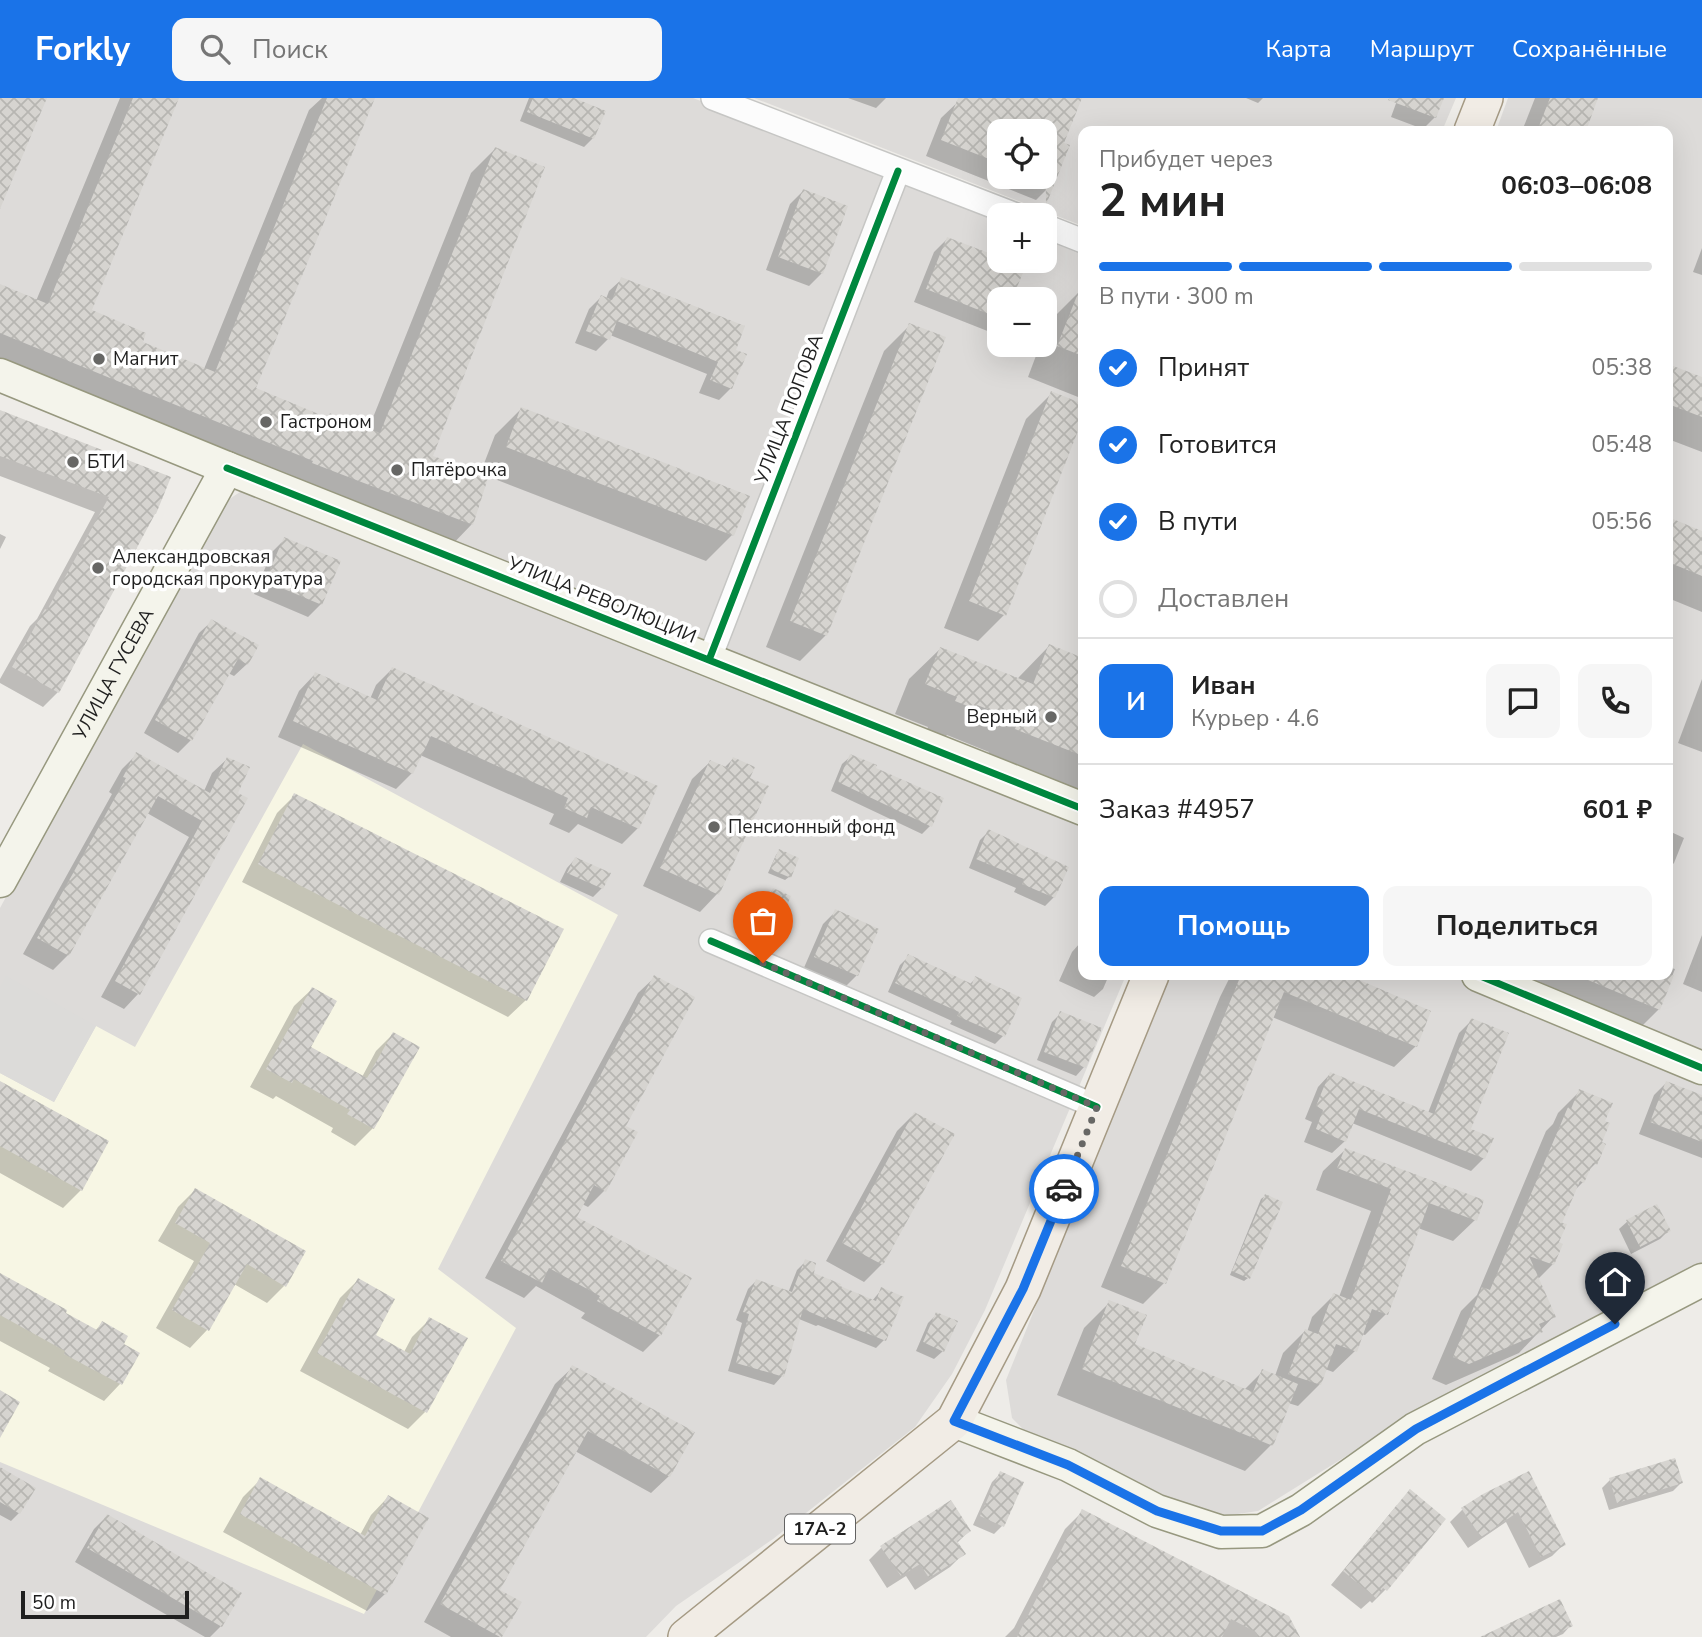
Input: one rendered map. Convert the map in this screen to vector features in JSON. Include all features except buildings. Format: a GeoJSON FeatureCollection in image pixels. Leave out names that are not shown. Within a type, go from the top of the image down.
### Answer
{"type":"FeatureCollection","features":[{"type":"Feature","properties":{"kind":"main road"},"geometry":{"type":"LineString","coordinates":[[1474,126],[1485,98]]}},
{"type":"Feature","properties":{"kind":"main road","name":"УЛИЦА РЕВОЛЮЦИИ"},"geometry":{"type":"LineString","coordinates":[[0,375],[226,468],[1078,807]]}},
{"type":"Feature","properties":{"kind":"main road","name":"УЛИЦА ГУСЕВА"},"geometry":{"type":"LineString","coordinates":[[0,881],[226,468]]}},
{"type":"Feature","properties":{"kind":"main road","name":"17А-2"},"geometry":{"type":"LineString","coordinates":[[697,1633],[954,1421],[1023,1289],[1149,980]]}},
{"type":"Feature","properties":{"kind":"main road"},"geometry":{"type":"LineString","coordinates":[[1490,980],[1702,1068]]}},
{"type":"Feature","properties":{"kind":"main road"},"geometry":{"type":"LineString","coordinates":[[954,1421],[1068,1465],[1157,1511],[1221,1531],[1262,1531],[1301,1510],[1416,1429],[1702,1280]]}},
{"type":"Feature","properties":{"kind":"street"},"geometry":{"type":"LineString","coordinates":[[713,98],[987,204]]}},
{"type":"Feature","properties":{"kind":"street","name":"УЛИЦА ПОПОВА"},"geometry":{"type":"LineString","coordinates":[[709,660],[898,171]]}},
{"type":"Feature","properties":{"kind":"street"},"geometry":{"type":"LineString","coordinates":[[1057,231],[1078,239]]}},
{"type":"Feature","properties":{"kind":"street"},"geometry":{"type":"LineString","coordinates":[[712,941],[1097,1107]]}},
{"type":"Feature","properties":{"kind":"shaded area"},"geometry":{"type":"Polygon","coordinates":[[[0,98],[693,98],[987,211],[987,273],[1057,273],[1057,238],[1078,246],[1078,794],[0,361],[0,98]]]}},
{"type":"Feature","properties":{"kind":"shaded area"},"geometry":{"type":"Polygon","coordinates":[[[754,98],[1456,98],[1444,126],[1078,126],[1078,224],[1057,216],[1057,203],[1024,203],[988,189],[1057,189],[1057,119],[987,119],[987,189],[754,98]]]}},
{"type":"Feature","properties":{"kind":"shaded area"},"geometry":{"type":"Polygon","coordinates":[[[1508,98],[1702,98],[1702,1265],[1422,1409],[1258,1511],[1224,1516],[1173,1503],[1026,1432],[1012,1418],[1006,1380],[1167,980],[1673,980],[1673,126],[1498,126],[1508,98]]]}},
{"type":"Feature","properties":{"kind":"shaded area"},"geometry":{"type":"Polygon","coordinates":[[[243,490],[1078,822],[1078,980],[1124,980],[985,1310],[952,1374],[915,1427],[773,1539],[676,1606],[646,1637],[0,1637],[0,908],[213,519],[228,500],[243,490]]]}},
{"type":"Feature","properties":{"kind":"shaded area"},"geometry":{"type":"Polygon","coordinates":[[[303,744],[618,915],[438,1269],[516,1328],[364,1614],[0,1462],[0,1073],[54,1102],[96,1026],[135,1047],[303,744]]]}},
{"type":"Feature","properties":{"kind":"shaded area"},"geometry":{"type":"Polygon","coordinates":[[[6,976],[96,1026],[54,1102],[0,1073],[0,988],[6,976]]]}},
{"type":"Feature","properties":{"kind":"cycle path"},"geometry":{"type":"LineString","coordinates":[[709,660],[898,171]]}},
{"type":"Feature","properties":{"kind":"cycle path"},"geometry":{"type":"LineString","coordinates":[[227,468],[1078,807]]}},
{"type":"Feature","properties":{"kind":"cycle path"},"geometry":{"type":"LineString","coordinates":[[711,941],[1097,1107]]}},
{"type":"Feature","properties":{"kind":"cycle path"},"geometry":{"type":"LineString","coordinates":[[1490,980],[1702,1068]]}},
{"type":"Feature","properties":{"kind":"way so far"},"geometry":{"type":"LineString","coordinates":[[763,963],[1097,1107],[1064,1189]]}},
{"type":"Feature","properties":{"kind":"place","name":"Магнит"},"geometry":{"type":"Point","coordinates":[99,359]}},
{"type":"Feature","properties":{"kind":"place","name":"Гастроном"},"geometry":{"type":"Point","coordinates":[266,422]}},
{"type":"Feature","properties":{"kind":"place","name":"БТИ"},"geometry":{"type":"Point","coordinates":[73,462]}},
{"type":"Feature","properties":{"kind":"place","name":"Пятёрочка"},"geometry":{"type":"Point","coordinates":[397,470]}},
{"type":"Feature","properties":{"kind":"place","name":"Александровская городская прокуратура"},"geometry":{"type":"Point","coordinates":[98,568]}},
{"type":"Feature","properties":{"kind":"place","name":"Верный"},"geometry":{"type":"Point","coordinates":[1051,717]}},
{"type":"Feature","properties":{"kind":"place","name":"Пенсионный фонд"},"geometry":{"type":"Point","coordinates":[714,827]}},
{"type":"Feature","properties":{"kind":"route"},"geometry":{"type":"LineString","coordinates":[[1064,1189],[1023,1289],[954,1421],[1068,1465],[1157,1511],[1221,1531],[1262,1531],[1301,1510],[1416,1429],[1615,1324]]}}]}
